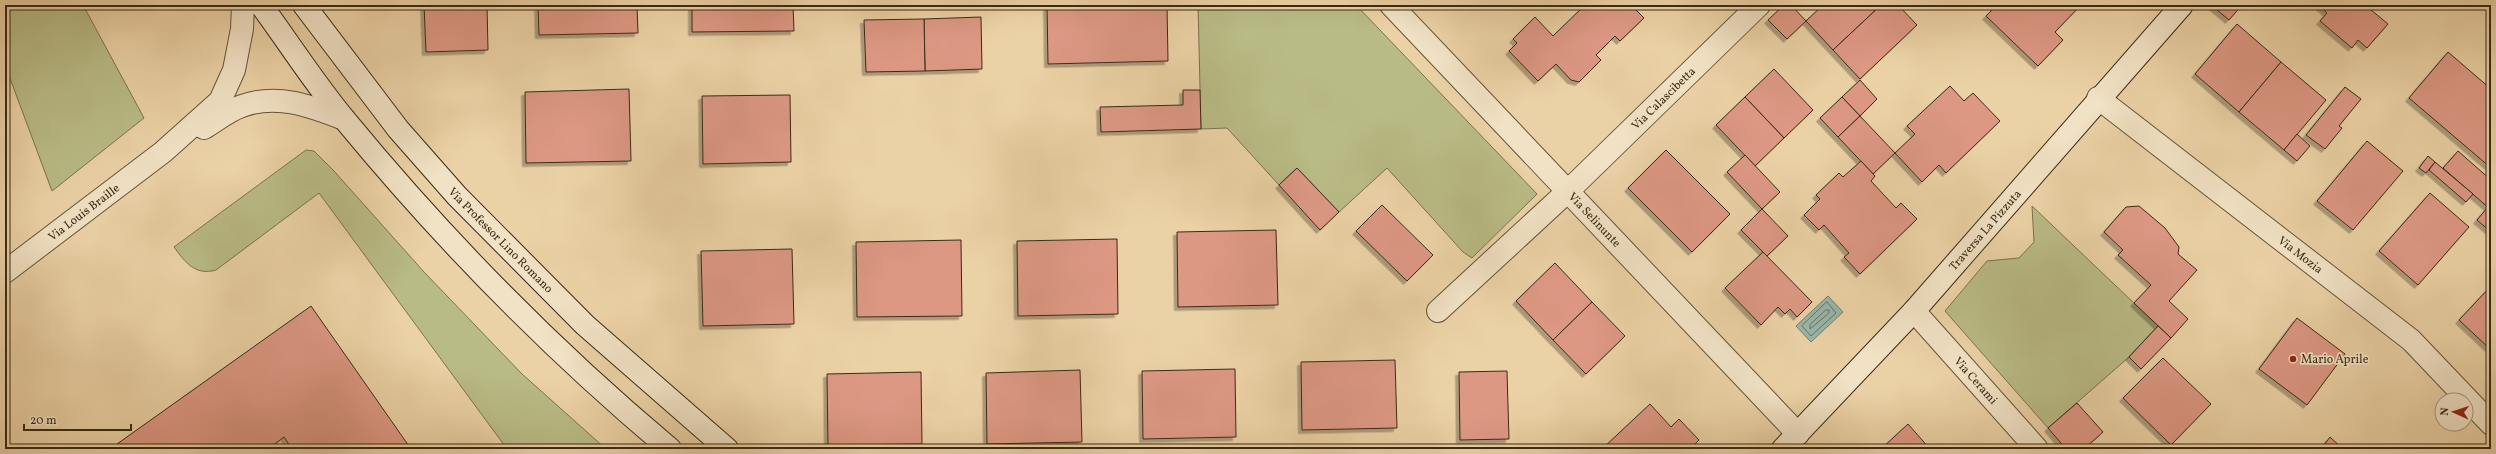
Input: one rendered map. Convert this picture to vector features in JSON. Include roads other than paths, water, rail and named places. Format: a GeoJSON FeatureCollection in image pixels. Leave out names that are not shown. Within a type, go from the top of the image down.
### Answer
{"type":"FeatureCollection","features":[{"type":"Feature","properties":{"kind":"street"},"geometry":{"type":"LineString","coordinates":[[163,152],[220,101],[234,70],[242,29],[242,5]]}},
{"type":"Feature","properties":{"kind":"street"},"geometry":{"type":"LineString","coordinates":[[261,5],[344,119],[414,201],[555,348],[670,449]]}},
{"type":"Feature","properties":{"kind":"street","name":"Via Professor Lino Romano"},"geometry":{"type":"LineString","coordinates":[[304,5],[398,129],[457,196],[585,325],[727,449]]}},
{"type":"Feature","properties":{"kind":"street","name":"Via Selinunte"},"geometry":{"type":"LineString","coordinates":[[1391,5],[1798,434]]}},
{"type":"Feature","properties":{"kind":"street","name":"Via Calascibetta"},"geometry":{"type":"LineString","coordinates":[[1438,311],[1568,191],[1759,5]]}},
{"type":"Feature","properties":{"kind":"street","name":"Traversa La Pizzuta"},"geometry":{"type":"LineString","coordinates":[[1782,449],[1914,311],[2098,98],[2182,5]]}},
{"type":"Feature","properties":{"kind":"street","name":"Via Mozia"},"geometry":{"type":"LineString","coordinates":[[2098,98],[2411,340],[2491,424]]}},
{"type":"Feature","properties":{"kind":"street"},"geometry":{"type":"LineString","coordinates":[[163,152],[241,106],[274,101],[305,103],[344,119]]}},
{"type":"Feature","properties":{"kind":"street","name":"Via Louis Braille"},"geometry":{"type":"LineString","coordinates":[[5,272],[163,152]]}},
{"type":"Feature","properties":{"kind":"street","name":"Via Cerami"},"geometry":{"type":"LineString","coordinates":[[1914,311],[2037,449]]}},
{"type":"Feature","properties":{"kind":"water"},"geometry":{"type":"Polygon","coordinates":[[[1828,296],[1843,312],[1811,342],[1796,326],[1828,296]]]}},
{"type":"Feature","properties":{"kind":"place","name":"Mario Aprile"},"geometry":{"type":"Point","coordinates":[2293,359]}}]}
